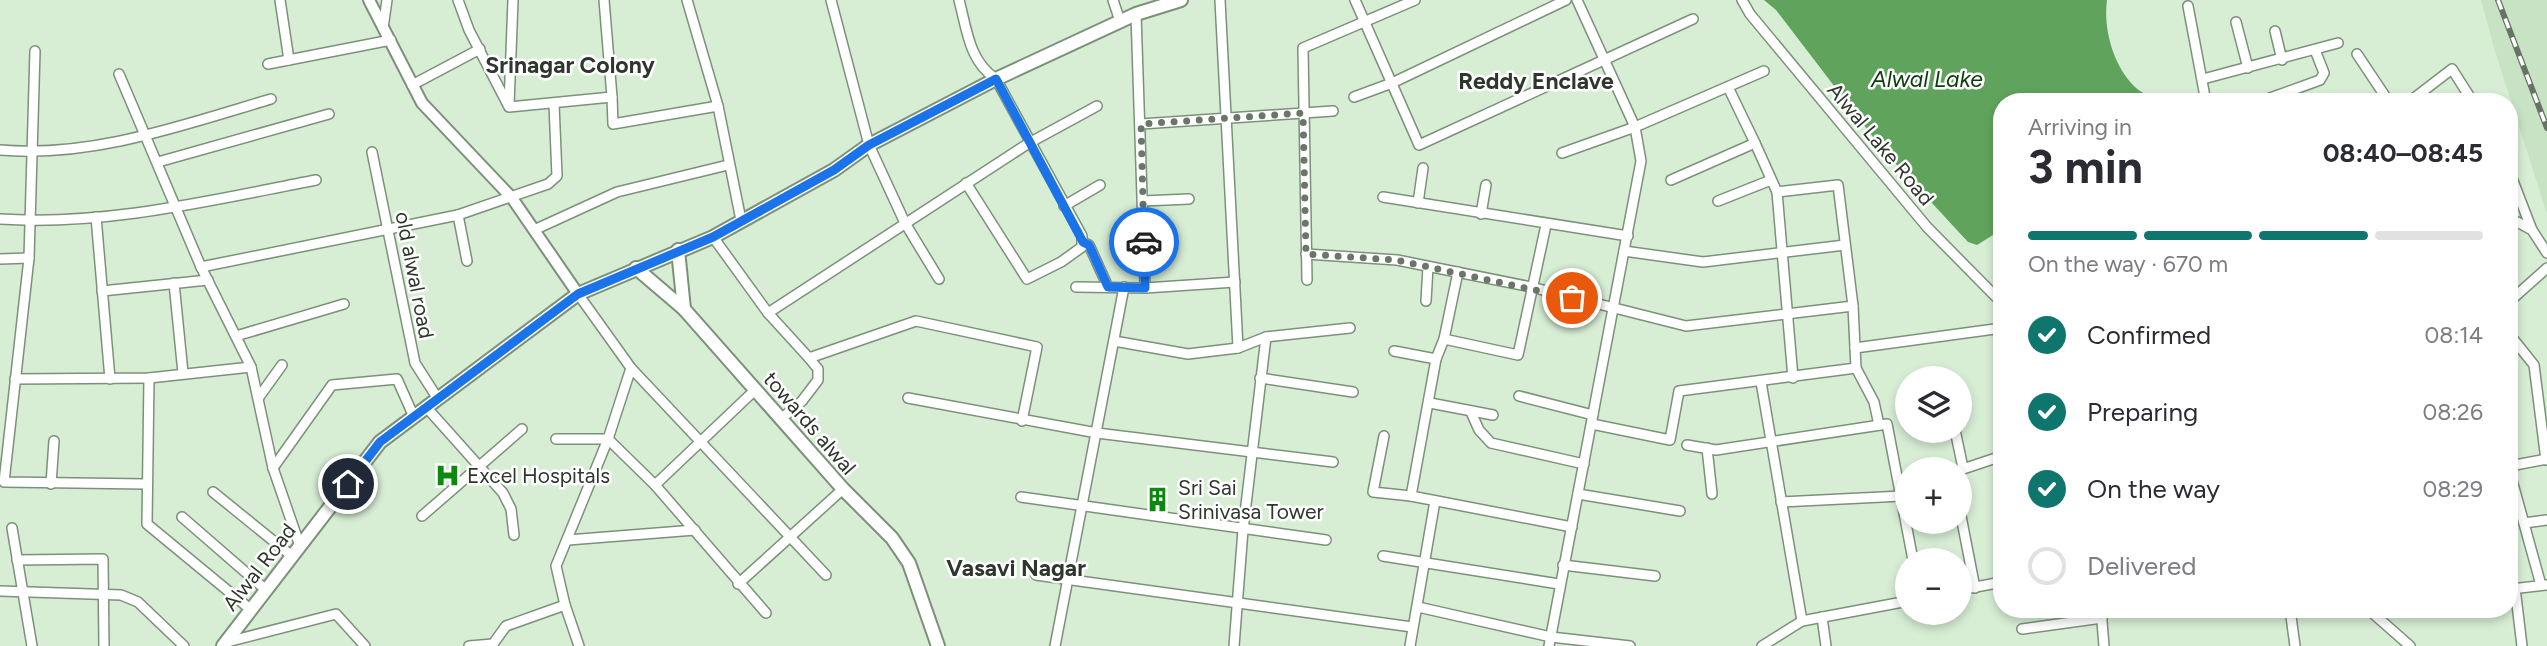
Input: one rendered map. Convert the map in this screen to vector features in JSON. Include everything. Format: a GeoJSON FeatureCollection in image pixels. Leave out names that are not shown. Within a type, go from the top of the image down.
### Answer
{"type":"FeatureCollection","features":[{"type":"Feature","properties":{"kind":"main road","name":"Alwal Road"},"geometry":{"type":"LineString","coordinates":[[225,644],[380,442],[578,294],[713,237],[741,219],[834,170],[869,145],[996,79],[1136,14],[1181,0]]}},
{"type":"Feature","properties":{"kind":"main road"},"geometry":{"type":"LineString","coordinates":[[678,250],[684,309]]}},
{"type":"Feature","properties":{"kind":"main road","name":"towards alwal"},"geometry":{"type":"LineString","coordinates":[[636,268],[684,309],[843,489],[892,538],[905,556],[938,646]]}},
{"type":"Feature","properties":{"kind":"main road","name":"towards alwal"},"geometry":{"type":"LineString","coordinates":[[928,622],[925,630],[928,646]]}},
{"type":"Feature","properties":{"kind":"street"},"geometry":{"type":"LineString","coordinates":[[280,0],[289,60]]}},
{"type":"Feature","properties":{"kind":"street"},"geometry":{"type":"LineString","coordinates":[[369,0],[412,85],[441,126],[512,198],[631,368],[789,539],[826,575]]}},
{"type":"Feature","properties":{"kind":"street"},"geometry":{"type":"LineString","coordinates":[[383,28],[387,0]]}},
{"type":"Feature","properties":{"kind":"street"},"geometry":{"type":"LineString","coordinates":[[458,0],[469,30],[509,107]]}},
{"type":"Feature","properties":{"kind":"street"},"geometry":{"type":"LineString","coordinates":[[509,107],[513,0]]}},
{"type":"Feature","properties":{"kind":"street"},"geometry":{"type":"LineString","coordinates":[[604,0],[613,124],[718,106]]}},
{"type":"Feature","properties":{"kind":"street"},"geometry":{"type":"LineString","coordinates":[[687,0],[718,106],[741,219]]}},
{"type":"Feature","properties":{"kind":"street"},"geometry":{"type":"LineString","coordinates":[[831,0],[869,145],[905,223],[939,279]]}},
{"type":"Feature","properties":{"kind":"street"},"geometry":{"type":"LineString","coordinates":[[959,0],[975,59],[982,69],[996,79],[1083,242],[1089,245],[1108,287]]}},
{"type":"Feature","properties":{"kind":"street"},"geometry":{"type":"LineString","coordinates":[[1113,0],[1120,22]]}},
{"type":"Feature","properties":{"kind":"street"},"geometry":{"type":"LineString","coordinates":[[1220,0],[1238,348]]}},
{"type":"Feature","properties":{"kind":"street"},"geometry":{"type":"LineString","coordinates":[[1355,0],[1419,145],[1693,19]]}},
{"type":"Feature","properties":{"kind":"street"},"geometry":{"type":"LineString","coordinates":[[1307,280],[1303,48],[1415,0]]}},
{"type":"Feature","properties":{"kind":"street"},"geometry":{"type":"LineString","coordinates":[[1354,97],[1392,83],[1566,0]]}},
{"type":"Feature","properties":{"kind":"street"},"geometry":{"type":"LineString","coordinates":[[1550,641],[1641,161],[1635,127],[1577,0]]}},
{"type":"Feature","properties":{"kind":"street","name":"Alwal Lake Road"},"geometry":{"type":"LineString","coordinates":[[1742,0],[1750,14],[1927,227],[1993,294]]}},
{"type":"Feature","properties":{"kind":"street"},"geometry":{"type":"LineString","coordinates":[[2188,6],[2205,93]]}},
{"type":"Feature","properties":{"kind":"street"},"geometry":{"type":"LineString","coordinates":[[1136,14],[1145,288]]}},
{"type":"Feature","properties":{"kind":"street"},"geometry":{"type":"LineString","coordinates":[[2236,22],[2248,68]]}},
{"type":"Feature","properties":{"kind":"street"},"geometry":{"type":"LineString","coordinates":[[2275,31],[2282,60]]}},
{"type":"Feature","properties":{"kind":"street"},"geometry":{"type":"LineString","coordinates":[[268,64],[391,40]]}},
{"type":"Feature","properties":{"kind":"street"},"geometry":{"type":"LineString","coordinates":[[2203,79],[2338,43]]}},
{"type":"Feature","properties":{"kind":"street"},"geometry":{"type":"LineString","coordinates":[[412,85],[480,49]]}},
{"type":"Feature","properties":{"kind":"street"},"geometry":{"type":"LineString","coordinates":[[2284,93],[2320,80],[2324,73],[2315,50]]}},
{"type":"Feature","properties":{"kind":"street"},"geometry":{"type":"LineString","coordinates":[[35,51],[29,258],[15,379],[4,430],[4,482],[146,484]]}},
{"type":"Feature","properties":{"kind":"street"},"geometry":{"type":"LineString","coordinates":[[2357,54],[2383,93]]}},
{"type":"Feature","properties":{"kind":"street"},"geometry":{"type":"LineString","coordinates":[[2421,93],[2452,69],[2467,93]]}},
{"type":"Feature","properties":{"kind":"street"},"geometry":{"type":"LineString","coordinates":[[1562,153],[1635,127],[1764,71]]}},
{"type":"Feature","properties":{"kind":"street"},"geometry":{"type":"LineString","coordinates":[[119,74],[201,267],[251,368],[273,468],[296,551]]}},
{"type":"Feature","properties":{"kind":"street"},"geometry":{"type":"LineString","coordinates":[[1728,87],[1777,192],[1793,378]]}},
{"type":"Feature","properties":{"kind":"street"},"geometry":{"type":"LineString","coordinates":[[509,107],[612,97]]}},
{"type":"Feature","properties":{"kind":"street"},"geometry":{"type":"LineString","coordinates":[[0,150],[32,153],[145,137],[271,99]]}},
{"type":"Feature","properties":{"kind":"street"},"geometry":{"type":"LineString","coordinates":[[201,267],[458,215],[548,184],[557,176],[554,104]]}},
{"type":"Feature","properties":{"kind":"street"},"geometry":{"type":"LineString","coordinates":[[768,313],[1029,143],[1097,106]]}},
{"type":"Feature","properties":{"kind":"street"},"geometry":{"type":"LineString","coordinates":[[1141,124],[1333,111]]}},
{"type":"Feature","properties":{"kind":"street"},"geometry":{"type":"LineString","coordinates":[[158,162],[329,114]]}},
{"type":"Feature","properties":{"kind":"street"},"geometry":{"type":"LineString","coordinates":[[1671,180],[1755,143]]}},
{"type":"Feature","properties":{"kind":"street","name":"old alwal road"},"geometry":{"type":"LineString","coordinates":[[372,152],[415,363],[438,399]]}},
{"type":"Feature","properties":{"kind":"street"},"geometry":{"type":"LineString","coordinates":[[534,230],[617,191],[729,165]]}},
{"type":"Feature","properties":{"kind":"street"},"geometry":{"type":"LineString","coordinates":[[1418,203],[1423,168]]}},
{"type":"Feature","properties":{"kind":"street"},"geometry":{"type":"LineString","coordinates":[[0,219],[28,221],[96,217],[176,206],[316,180]]}},
{"type":"Feature","properties":{"kind":"street"},"geometry":{"type":"LineString","coordinates":[[1718,201],[1772,180]]}},
{"type":"Feature","properties":{"kind":"street"},"geometry":{"type":"LineString","coordinates":[[966,183],[1027,279],[1061,262],[1082,247],[1083,242]]}},
{"type":"Feature","properties":{"kind":"street"},"geometry":{"type":"LineString","coordinates":[[1064,206],[1100,185]]}},
{"type":"Feature","properties":{"kind":"street"},"geometry":{"type":"LineString","coordinates":[[1481,214],[1486,185]]}},
{"type":"Feature","properties":{"kind":"street"},"geometry":{"type":"LineString","coordinates":[[1777,192],[1838,185],[1853,306],[1856,368],[1874,402],[1879,425]]}},
{"type":"Feature","properties":{"kind":"street"},"geometry":{"type":"LineString","coordinates":[[2518,194],[2532,230],[2547,253]]}},
{"type":"Feature","properties":{"kind":"street"},"geometry":{"type":"LineString","coordinates":[[1383,197],[1628,236]]}},
{"type":"Feature","properties":{"kind":"street"},"geometry":{"type":"LineString","coordinates":[[1143,201],[1189,198]]}},
{"type":"Feature","properties":{"kind":"street"},"geometry":{"type":"LineString","coordinates":[[458,215],[467,261]]}},
{"type":"Feature","properties":{"kind":"street"},"geometry":{"type":"LineString","coordinates":[[96,217],[110,379]]}},
{"type":"Feature","properties":{"kind":"street"},"geometry":{"type":"LineString","coordinates":[[2518,222],[2532,230]]}},
{"type":"Feature","properties":{"kind":"street"},"geometry":{"type":"LineString","coordinates":[[1444,339],[1518,355],[1546,225]]}},
{"type":"Feature","properties":{"kind":"street"},"geometry":{"type":"LineString","coordinates":[[713,237],[768,313],[818,369],[818,380],[802,401],[780,419]]}},
{"type":"Feature","properties":{"kind":"street"},"geometry":{"type":"LineString","coordinates":[[1624,251],[1703,262],[1845,245]]}},
{"type":"Feature","properties":{"kind":"street"},"geometry":{"type":"LineString","coordinates":[[1306,254],[1396,260],[1531,287],[1686,326],[1853,306]]}},
{"type":"Feature","properties":{"kind":"street"},"geometry":{"type":"LineString","coordinates":[[0,259],[29,258]]}},
{"type":"Feature","properties":{"kind":"street"},"geometry":{"type":"LineString","coordinates":[[1426,301],[1428,267]]}},
{"type":"Feature","properties":{"kind":"street"},"geometry":{"type":"LineString","coordinates":[[2518,294],[2547,268]]}},
{"type":"Feature","properties":{"kind":"street"},"geometry":{"type":"LineString","coordinates":[[1410,496],[1430,403],[1436,359],[1444,339],[1458,272]]}},
{"type":"Feature","properties":{"kind":"street"},"geometry":{"type":"LineString","coordinates":[[102,291],[208,280]]}},
{"type":"Feature","properties":{"kind":"street"},"geometry":{"type":"LineString","coordinates":[[1076,287],[1145,288],[1235,282]]}},
{"type":"Feature","properties":{"kind":"street"},"geometry":{"type":"LineString","coordinates":[[174,283],[183,373]]}},
{"type":"Feature","properties":{"kind":"street"},"geometry":{"type":"LineString","coordinates":[[1055,646],[1124,287]]}},
{"type":"Feature","properties":{"kind":"street"},"geometry":{"type":"LineString","coordinates":[[236,336],[344,304]]}},
{"type":"Feature","properties":{"kind":"street"},"geometry":{"type":"LineString","coordinates":[[809,358],[916,321],[1037,347],[1022,421]]}},
{"type":"Feature","properties":{"kind":"street"},"geometry":{"type":"LineString","coordinates":[[1114,341],[1188,354],[1238,348],[1266,337],[1350,328]]}},
{"type":"Feature","properties":{"kind":"street"},"geometry":{"type":"LineString","coordinates":[[1855,348],[1993,329]]}},
{"type":"Feature","properties":{"kind":"street"},"geometry":{"type":"LineString","coordinates":[[1234,646],[1251,452],[1266,337]]}},
{"type":"Feature","properties":{"kind":"street"},"geometry":{"type":"LineString","coordinates":[[2518,345],[2534,365],[2546,460],[2518,465]]}},
{"type":"Feature","properties":{"kind":"street"},"geometry":{"type":"LineString","coordinates":[[1394,351],[1436,359]]}},
{"type":"Feature","properties":{"kind":"street"},"geometry":{"type":"LineString","coordinates":[[259,397],[282,365]]}},
{"type":"Feature","properties":{"kind":"street"},"geometry":{"type":"LineString","coordinates":[[15,379],[110,379],[251,368]]}},
{"type":"Feature","properties":{"kind":"street"},"geometry":{"type":"LineString","coordinates":[[579,646],[555,572],[608,439],[631,368]]}},
{"type":"Feature","properties":{"kind":"street"},"geometry":{"type":"LineString","coordinates":[[1519,396],[1670,440],[1679,391],[1856,368]]}},
{"type":"Feature","properties":{"kind":"street"},"geometry":{"type":"LineString","coordinates":[[149,377],[147,524],[250,610]]}},
{"type":"Feature","properties":{"kind":"street"},"geometry":{"type":"LineString","coordinates":[[1261,378],[1353,392]]}},
{"type":"Feature","properties":{"kind":"street"},"geometry":{"type":"LineString","coordinates":[[273,468],[332,385],[397,379],[414,417]]}},
{"type":"Feature","properties":{"kind":"street"},"geometry":{"type":"LineString","coordinates":[[1761,382],[1802,621]]}},
{"type":"Feature","properties":{"kind":"street"},"geometry":{"type":"LineString","coordinates":[[655,485],[755,390]]}},
{"type":"Feature","properties":{"kind":"street"},"geometry":{"type":"LineString","coordinates":[[908,398],[1097,433],[1333,462]]}},
{"type":"Feature","properties":{"kind":"street"},"geometry":{"type":"LineString","coordinates":[[1430,403],[1493,415]]}},
{"type":"Feature","properties":{"kind":"street"},"geometry":{"type":"LineString","coordinates":[[427,408],[503,493],[511,509],[514,535]]}},
{"type":"Feature","properties":{"kind":"street"},"geometry":{"type":"LineString","coordinates":[[1471,412],[1479,430],[1491,443],[1584,464]]}},
{"type":"Feature","properties":{"kind":"street"},"geometry":{"type":"LineString","coordinates":[[1687,445],[1707,448],[1771,443],[1887,424],[1895,462]]}},
{"type":"Feature","properties":{"kind":"street"},"geometry":{"type":"LineString","coordinates":[[422,516],[522,429]]}},
{"type":"Feature","properties":{"kind":"street"},"geometry":{"type":"LineString","coordinates":[[1384,436],[1373,492],[1435,500],[1572,527]]}},
{"type":"Feature","properties":{"kind":"street"},"geometry":{"type":"LineString","coordinates":[[556,439],[608,439],[655,485],[738,584],[766,613]]}},
{"type":"Feature","properties":{"kind":"street"},"geometry":{"type":"LineString","coordinates":[[51,484],[54,441]]}},
{"type":"Feature","properties":{"kind":"street"},"geometry":{"type":"LineString","coordinates":[[1707,448],[1712,494]]}},
{"type":"Feature","properties":{"kind":"street"},"geometry":{"type":"LineString","coordinates":[[1972,466],[1993,459]]}},
{"type":"Feature","properties":{"kind":"street"},"geometry":{"type":"LineString","coordinates":[[738,584],[843,489]]}},
{"type":"Feature","properties":{"kind":"street"},"geometry":{"type":"LineString","coordinates":[[214,492],[296,551]]}},
{"type":"Feature","properties":{"kind":"street"},"geometry":{"type":"LineString","coordinates":[[1578,494],[1681,511]]}},
{"type":"Feature","properties":{"kind":"street"},"geometry":{"type":"LineString","coordinates":[[1781,502],[1895,496]]}},
{"type":"Feature","properties":{"kind":"street"},"geometry":{"type":"LineString","coordinates":[[1021,497],[1326,540]]}},
{"type":"Feature","properties":{"kind":"street"},"geometry":{"type":"LineString","coordinates":[[1410,646],[1435,500]]}},
{"type":"Feature","properties":{"kind":"street"},"geometry":{"type":"LineString","coordinates":[[2518,502],[2544,585],[2518,588]]}},
{"type":"Feature","properties":{"kind":"street"},"geometry":{"type":"LineString","coordinates":[[181,517],[266,590]]}},
{"type":"Feature","properties":{"kind":"street"},"geometry":{"type":"LineString","coordinates":[[2524,523],[2547,520]]}},
{"type":"Feature","properties":{"kind":"street"},"geometry":{"type":"LineString","coordinates":[[12,528],[32,646]]}},
{"type":"Feature","properties":{"kind":"street"},"geometry":{"type":"LineString","coordinates":[[568,540],[695,530]]}},
{"type":"Feature","properties":{"kind":"street"},"geometry":{"type":"LineString","coordinates":[[1964,534],[1975,588]]}},
{"type":"Feature","properties":{"kind":"street"},"geometry":{"type":"LineString","coordinates":[[1383,556],[1559,584]]}},
{"type":"Feature","properties":{"kind":"street"},"geometry":{"type":"LineString","coordinates":[[17,560],[103,559],[106,594],[104,646]]}},
{"type":"Feature","properties":{"kind":"street"},"geometry":{"type":"LineString","coordinates":[[1563,565],[1655,576]]}},
{"type":"Feature","properties":{"kind":"street"},"geometry":{"type":"LineString","coordinates":[[1036,575],[1412,626]]}},
{"type":"Feature","properties":{"kind":"street"},"geometry":{"type":"LineString","coordinates":[[1972,588],[1993,584]]}},
{"type":"Feature","properties":{"kind":"street"},"geometry":{"type":"LineString","coordinates":[[0,591],[121,595],[138,602],[184,646]]}},
{"type":"Feature","properties":{"kind":"street"},"geometry":{"type":"LineString","coordinates":[[1762,646],[1802,621],[1895,603]]}},
{"type":"Feature","properties":{"kind":"street"},"geometry":{"type":"LineString","coordinates":[[468,646],[494,645],[506,626],[565,606]]}},
{"type":"Feature","properties":{"kind":"street"},"geometry":{"type":"LineString","coordinates":[[1418,607],[1550,641],[1630,646]]}},
{"type":"Feature","properties":{"kind":"street"},"geometry":{"type":"LineString","coordinates":[[225,644],[336,614],[365,646]]}},
{"type":"Feature","properties":{"kind":"street"},"geometry":{"type":"LineString","coordinates":[[1822,617],[1826,646]]}},
{"type":"Feature","properties":{"kind":"street"},"geometry":{"type":"LineString","coordinates":[[2022,629],[2077,618]]}},
{"type":"Feature","properties":{"kind":"street"},"geometry":{"type":"LineString","coordinates":[[2102,618],[2104,646]]}},
{"type":"Feature","properties":{"kind":"street"},"geometry":{"type":"LineString","coordinates":[[2291,618],[2295,646]]}},
{"type":"Feature","properties":{"kind":"street"},"geometry":{"type":"LineString","coordinates":[[2378,618],[2410,646]]}},
{"type":"Feature","properties":{"kind":"street"},"geometry":{"type":"LineString","coordinates":[[2517,618],[2522,646]]}},
{"type":"Feature","properties":{"kind":"shaded area"},"geometry":{"type":"Polygon","coordinates":[[[2481,0],[2547,0],[2547,214],[2518,123],[2518,93],[2508,93],[2481,0]]]}},
{"type":"Feature","properties":{"kind":"water","name":"Alwal Lake"},"geometry":{"type":"Polygon","coordinates":[[[1764,0],[2107,0],[2108,34],[2115,57],[2134,86],[2144,93],[1993,93],[1993,235],[1977,245],[1968,242],[1883,150],[1776,10],[1764,0]]]}},
{"type":"Feature","properties":{"kind":"railway"},"geometry":{"type":"LineString","coordinates":[[2498,0],[2547,128]]}},
{"type":"Feature","properties":{"kind":"way so far"},"geometry":{"type":"LineString","coordinates":[[1144,242],[1141,124],[1303,113],[1306,254],[1396,260],[1572,298]]}},
{"type":"Feature","properties":{"kind":"place","name":"Excel Hospitals"},"geometry":{"type":"Point","coordinates":[447,475]}},
{"type":"Feature","properties":{"kind":"place","name":"Sri Sai Srinivasa Tower"},"geometry":{"type":"Point","coordinates":[1158,499]}},
{"type":"Feature","properties":{"kind":"district","name":"Srinagar Colony"},"geometry":{"type":"Point","coordinates":[570,65]}},
{"type":"Feature","properties":{"kind":"district","name":"Reddy Enclave"},"geometry":{"type":"Point","coordinates":[1536,81]}},
{"type":"Feature","properties":{"kind":"district","name":"Vasavi Nagar"},"geometry":{"type":"Point","coordinates":[1016,568]}},
{"type":"Feature","properties":{"kind":"route"},"geometry":{"type":"LineString","coordinates":[[348,484],[380,442],[578,294],[713,237],[834,170],[869,145],[996,79],[1083,242],[1089,245],[1108,287],[1145,288],[1144,242]]}}]}
